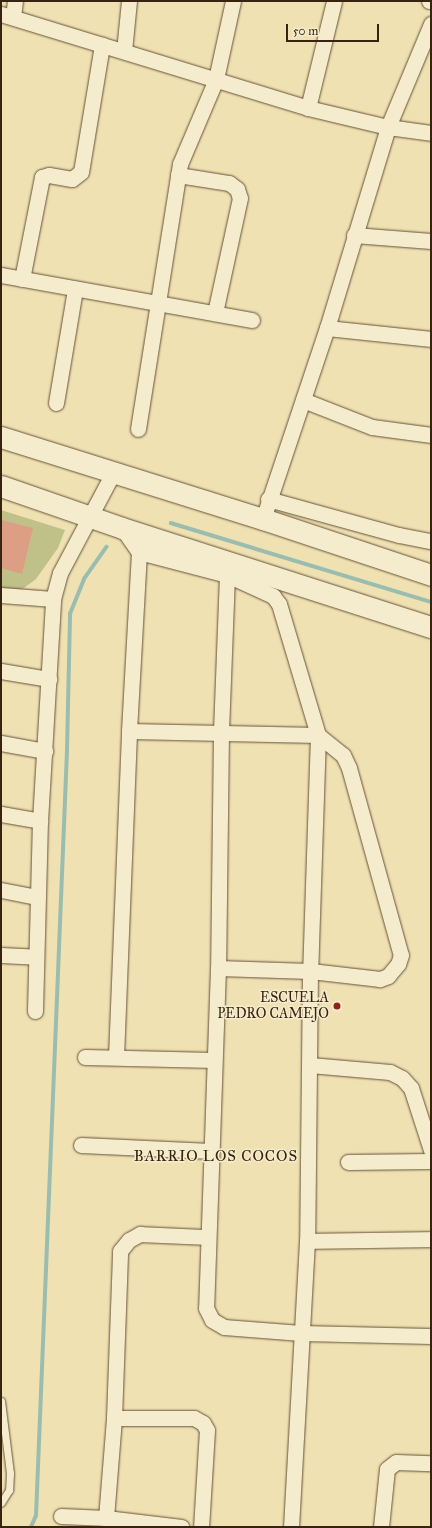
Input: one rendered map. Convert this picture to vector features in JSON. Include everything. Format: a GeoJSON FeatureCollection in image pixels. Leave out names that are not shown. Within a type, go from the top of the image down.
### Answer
{"type":"FeatureCollection","features":[{"type":"Feature","properties":{"kind":"main road"},"geometry":{"type":"LineString","coordinates":[[1,437],[263,519],[431,575]]}},
{"type":"Feature","properties":{"kind":"main road"},"geometry":{"type":"LineString","coordinates":[[1,486],[122,528],[431,627]]}},
{"type":"Feature","properties":{"kind":"street"},"geometry":{"type":"LineString","coordinates":[[15,1],[7,15],[308,108],[388,127],[431,134]]}},
{"type":"Feature","properties":{"kind":"street"},"geometry":{"type":"LineString","coordinates":[[124,51],[129,1]]}},
{"type":"Feature","properties":{"kind":"street"},"geometry":{"type":"LineString","coordinates":[[138,429],[160,304],[180,164],[216,79],[233,1]]}},
{"type":"Feature","properties":{"kind":"street"},"geometry":{"type":"LineString","coordinates":[[308,108],[334,1]]}},
{"type":"Feature","properties":{"kind":"street"},"geometry":{"type":"LineString","coordinates":[[263,519],[268,499],[328,328],[354,235],[388,127],[431,24]]}},
{"type":"Feature","properties":{"kind":"street"},"geometry":{"type":"LineString","coordinates":[[22,279],[42,177],[49,175],[72,179],[82,172],[102,45]]}},
{"type":"Feature","properties":{"kind":"street"},"geometry":{"type":"LineString","coordinates":[[178,175],[229,183],[237,189],[240,198],[215,314]]}},
{"type":"Feature","properties":{"kind":"street"},"geometry":{"type":"LineString","coordinates":[[354,235],[431,241]]}},
{"type":"Feature","properties":{"kind":"street"},"geometry":{"type":"LineString","coordinates":[[1,276],[252,320]]}},
{"type":"Feature","properties":{"kind":"street"},"geometry":{"type":"LineString","coordinates":[[56,403],[75,288]]}},
{"type":"Feature","properties":{"kind":"street"},"geometry":{"type":"LineString","coordinates":[[328,328],[431,340]]}},
{"type":"Feature","properties":{"kind":"street"},"geometry":{"type":"LineString","coordinates":[[303,400],[372,427],[431,435]]}},
{"type":"Feature","properties":{"kind":"street"},"geometry":{"type":"LineString","coordinates":[[35,1012],[40,821],[53,599],[60,572],[91,517],[113,473]]}},
{"type":"Feature","properties":{"kind":"street"},"geometry":{"type":"LineString","coordinates":[[268,499],[399,535],[431,541]]}},
{"type":"Feature","properties":{"kind":"street"},"geometry":{"type":"LineString","coordinates":[[116,1057],[129,731],[139,552],[122,528]]}},
{"type":"Feature","properties":{"kind":"street"},"geometry":{"type":"LineString","coordinates":[[139,552],[227,575],[266,591],[279,604],[318,735],[310,971],[307,1241],[291,1527]]}},
{"type":"Feature","properties":{"kind":"street"},"geometry":{"type":"LineString","coordinates":[[227,575],[221,732],[218,968],[207,1237],[206,1308],[212,1320],[224,1327],[302,1333],[431,1336]]}},
{"type":"Feature","properties":{"kind":"street"},"geometry":{"type":"LineString","coordinates":[[1,595],[53,599]]}},
{"type":"Feature","properties":{"kind":"street"},"geometry":{"type":"LineString","coordinates":[[1,671],[49,680]]}},
{"type":"Feature","properties":{"kind":"street"},"geometry":{"type":"LineString","coordinates":[[129,731],[318,735],[343,755],[349,768],[401,955],[393,971],[380,979],[310,971],[218,968]]}},
{"type":"Feature","properties":{"kind":"street"},"geometry":{"type":"LineString","coordinates":[[1,743],[45,751]]}},
{"type":"Feature","properties":{"kind":"street"},"geometry":{"type":"LineString","coordinates":[[1,814],[40,821]]}},
{"type":"Feature","properties":{"kind":"street"},"geometry":{"type":"LineString","coordinates":[[1,890],[37,897]]}},
{"type":"Feature","properties":{"kind":"street"},"geometry":{"type":"LineString","coordinates":[[1,956],[36,957]]}},
{"type":"Feature","properties":{"kind":"street"},"geometry":{"type":"LineString","coordinates":[[85,1057],[214,1060]]}},
{"type":"Feature","properties":{"kind":"street"},"geometry":{"type":"LineString","coordinates":[[310,1066],[390,1072],[402,1078],[411,1088],[431,1150]]}},
{"type":"Feature","properties":{"kind":"street"},"geometry":{"type":"LineString","coordinates":[[81,1144],[211,1150]]}},
{"type":"Feature","properties":{"kind":"street"},"geometry":{"type":"LineString","coordinates":[[348,1162],[431,1161]]}},
{"type":"Feature","properties":{"kind":"street"},"geometry":{"type":"LineString","coordinates":[[106,1518],[114,1418],[120,1251],[129,1240],[140,1234],[207,1237]]}},
{"type":"Feature","properties":{"kind":"street"},"geometry":{"type":"LineString","coordinates":[[307,1241],[431,1239]]}},
{"type":"Feature","properties":{"kind":"street"},"geometry":{"type":"LineString","coordinates":[[114,1418],[194,1418],[202,1423],[207,1430],[201,1527]]}},
{"type":"Feature","properties":{"kind":"street"},"geometry":{"type":"LineString","coordinates":[[381,1527],[387,1469],[400,1462],[431,1463]]}},
{"type":"Feature","properties":{"kind":"street"},"geometry":{"type":"LineString","coordinates":[[61,1516],[106,1518],[181,1527]]}},
{"type":"Feature","properties":{"kind":"lane"},"geometry":{"type":"LineString","coordinates":[[1,1400],[10,1473],[9,1490],[1,1502]]}},
{"type":"Feature","properties":{"kind":"green space"},"geometry":{"type":"Polygon","coordinates":[[[1,510],[65,530],[58,548],[36,579],[24,588],[11,592],[1,590],[1,510]]]}},
{"type":"Feature","properties":{"kind":"building"},"geometry":{"type":"Polygon","coordinates":[[[1,520],[33,528],[22,574],[1,568],[1,520]]]}},
{"type":"Feature","properties":{"kind":"waterway"},"geometry":{"type":"LineString","coordinates":[[171,523],[431,602]]}},
{"type":"Feature","properties":{"kind":"waterway"},"geometry":{"type":"LineString","coordinates":[[31,1527],[36,1516],[67,750],[70,614],[84,579],[106,547]]}},
{"type":"Feature","properties":{"kind":"place","name":"ESCUELA PEDRO CAMEJO"},"geometry":{"type":"Point","coordinates":[337,1006]}},
{"type":"Feature","properties":{"kind":"district","name":"BARRIO LOS COCOS"},"geometry":{"type":"Point","coordinates":[216,1157]}}]}
